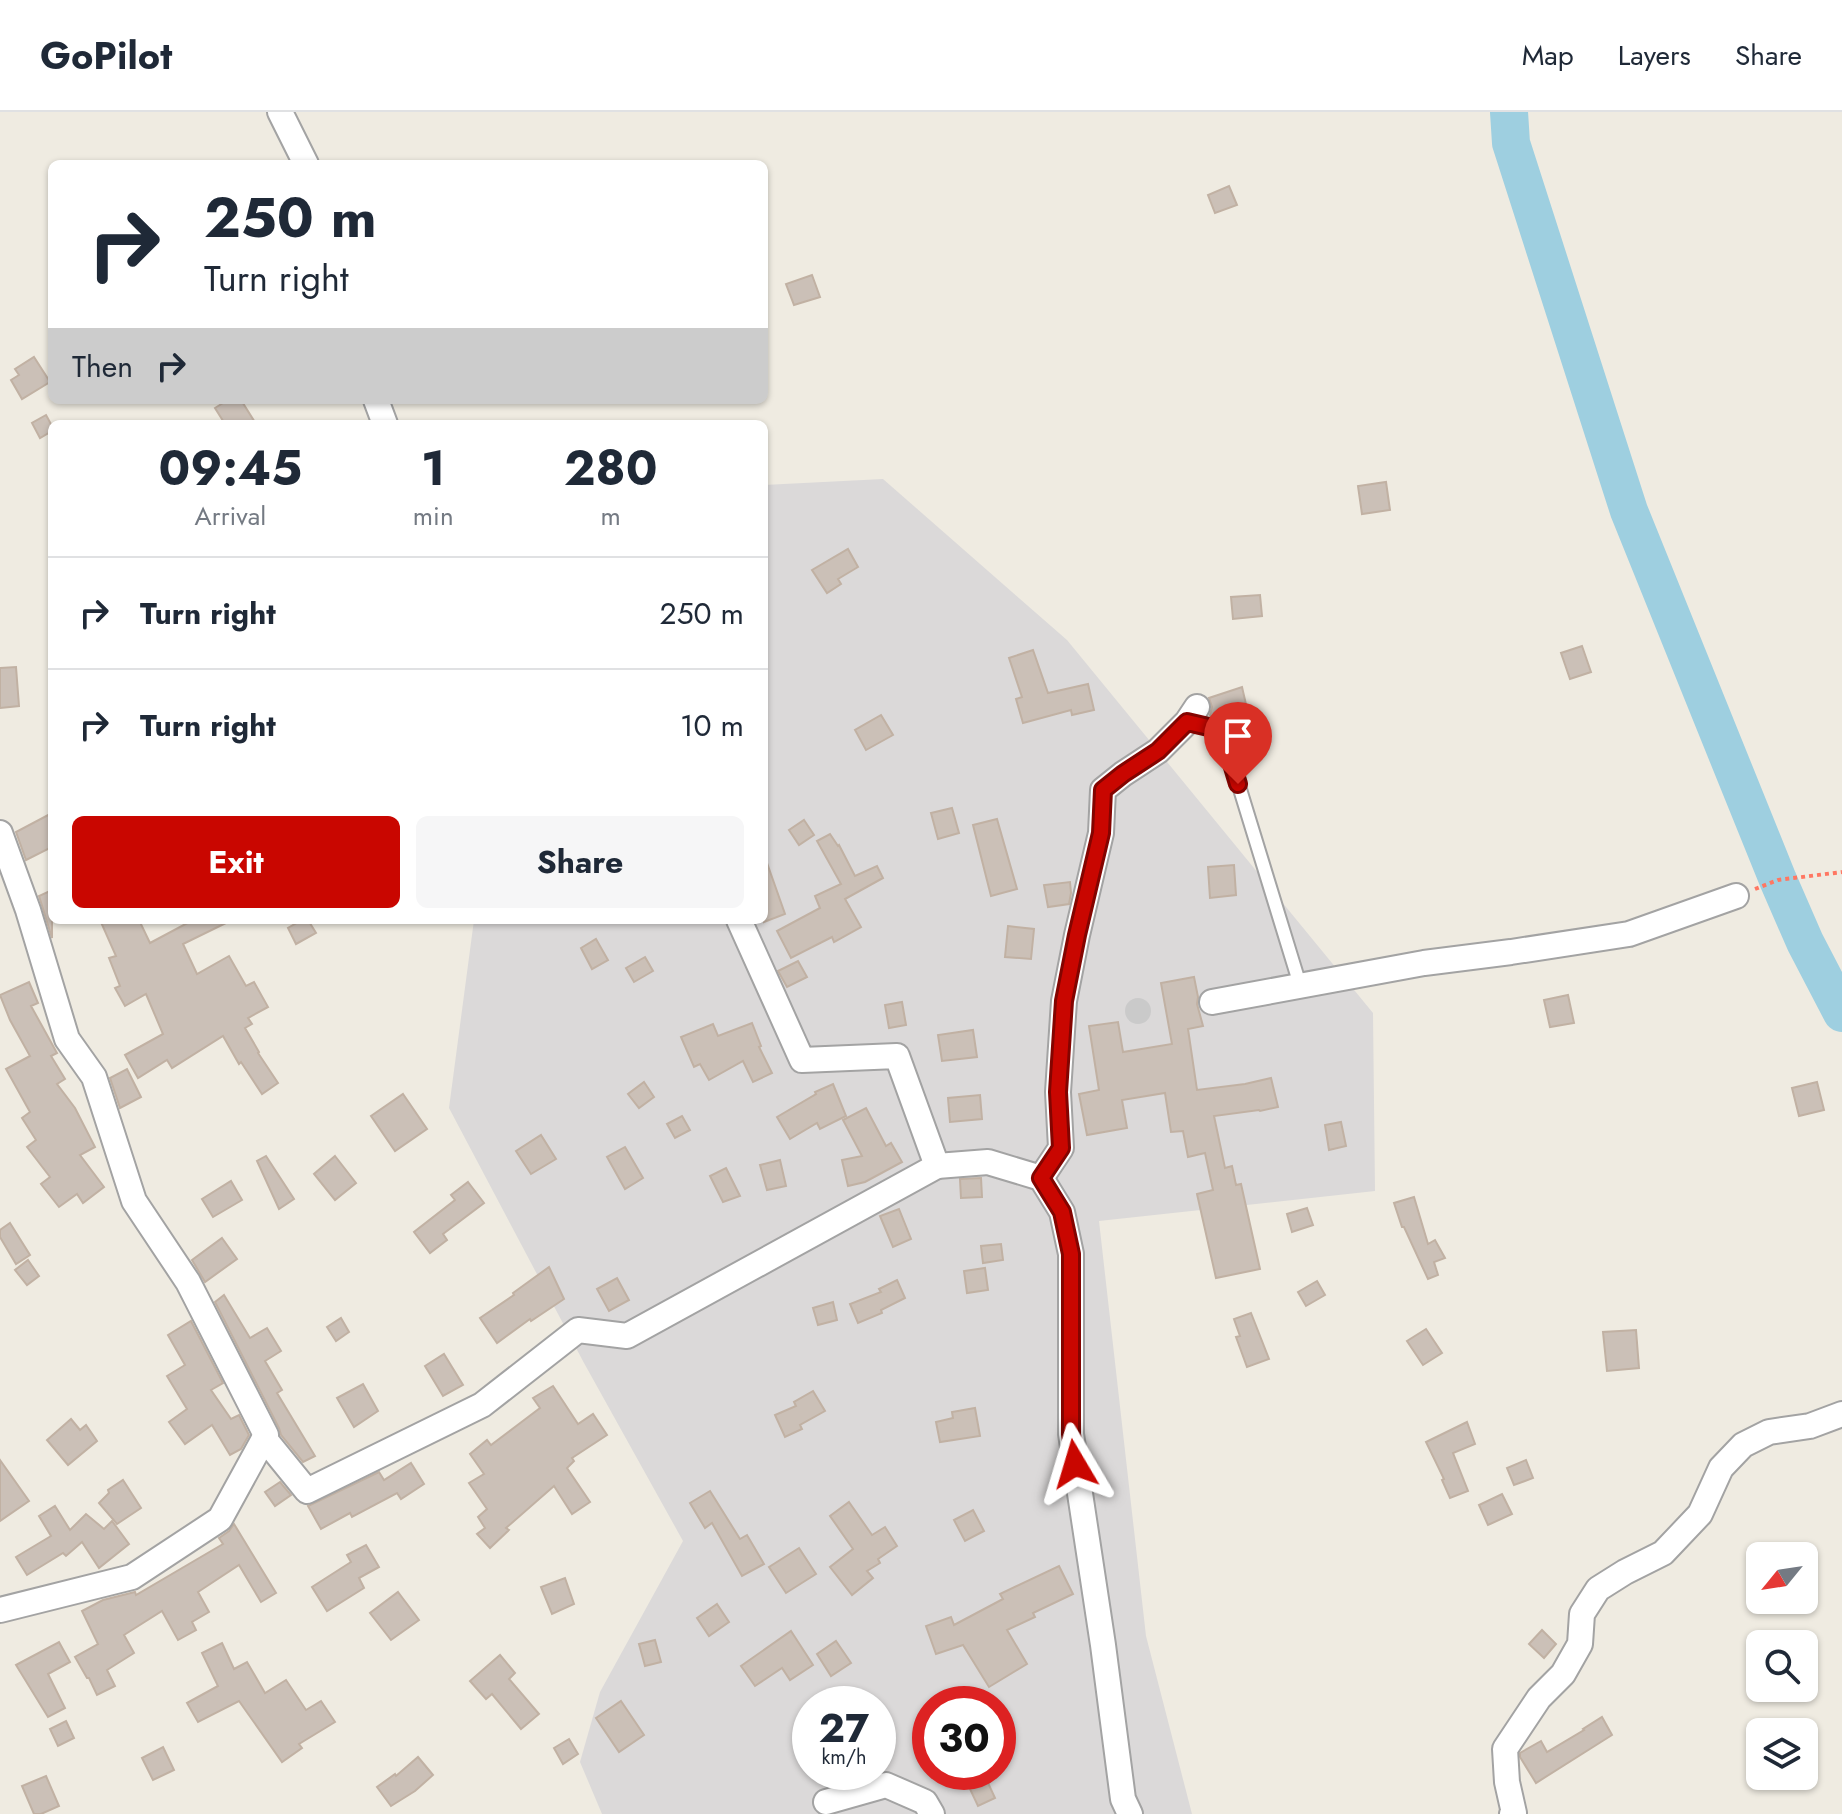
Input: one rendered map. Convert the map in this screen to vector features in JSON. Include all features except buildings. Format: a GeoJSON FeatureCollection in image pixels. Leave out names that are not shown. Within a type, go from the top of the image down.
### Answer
{"type":"FeatureCollection","features":[{"type":"Feature","properties":{"kind":"street"},"geometry":{"type":"LineString","coordinates":[[280,112],[304,160]]}},
{"type":"Feature","properties":{"kind":"street"},"geometry":{"type":"LineString","coordinates":[[1041,1178],[1061,1148],[1058,1092],[1064,1001],[1101,833],[1103,790],[1158,751],[1192,714]]}},
{"type":"Feature","properties":{"kind":"street"},"geometry":{"type":"LineString","coordinates":[[0,833],[28,910],[67,1039],[94,1077],[134,1201],[188,1282],[266,1435],[220,1519],[132,1577],[0,1610]]}},
{"type":"Feature","properties":{"kind":"street"},"geometry":{"type":"LineString","coordinates":[[1212,1002],[1424,963],[1629,934],[1736,896]]}},
{"type":"Feature","properties":{"kind":"street"},"geometry":{"type":"LineString","coordinates":[[741,924],[802,1060],[897,1056],[937,1166]]}},
{"type":"Feature","properties":{"kind":"street"},"geometry":{"type":"LineString","coordinates":[[264,1438],[307,1491],[482,1405],[578,1330],[627,1336],[937,1166],[988,1162],[1041,1178],[1062,1212],[1071,1254],[1071,1434],[1123,1799],[1130,1814]]}},
{"type":"Feature","properties":{"kind":"street"},"geometry":{"type":"LineString","coordinates":[[1512,1814],[1505,1749],[1539,1698],[1563,1674],[1580,1644],[1582,1614],[1598,1589],[1663,1553],[1700,1514],[1721,1468],[1743,1445],[1769,1432],[1810,1426],[1842,1414]]}},
{"type":"Feature","properties":{"kind":"street"},"geometry":{"type":"LineString","coordinates":[[826,1802],[886,1785],[925,1802],[932,1814]]}},
{"type":"Feature","properties":{"kind":"lane"},"geometry":{"type":"LineString","coordinates":[[1192,714],[1217,729],[1224,737],[1300,985]]}},
{"type":"Feature","properties":{"kind":"path"},"geometry":{"type":"LineString","coordinates":[[1736,896],[1778,880],[1842,872]]}},
{"type":"Feature","properties":{"kind":"shaded area"},"geometry":{"type":"Polygon","coordinates":[[[883,479],[1067,640],[1373,1013],[1375,1191],[1099,1221],[1146,1636],[1192,1814],[602,1814],[580,1762],[600,1692],[683,1541],[584,1363],[449,1108],[473,924],[768,924],[768,485],[883,479]]]}},
{"type":"Feature","properties":{"kind":"shaded area"},"geometry":{"type":"Polygon","coordinates":[[[1138,998],[1147,1002],[1151,1011],[1147,1020],[1138,1024],[1129,1020],[1125,1011],[1129,1002],[1138,998]]]}},
{"type":"Feature","properties":{"kind":"waterway"},"geometry":{"type":"LineString","coordinates":[[1509,112],[1511,143],[1629,511],[1778,880],[1805,942],[1842,1013]]}},
{"type":"Feature","properties":{"kind":"route"},"geometry":{"type":"LineString","coordinates":[[1075,1464],[1071,1434],[1071,1254],[1062,1212],[1041,1178],[1061,1148],[1058,1092],[1064,1001],[1101,833],[1103,790],[1158,751],[1187,722],[1217,729],[1224,737],[1238,784]]}}]}
